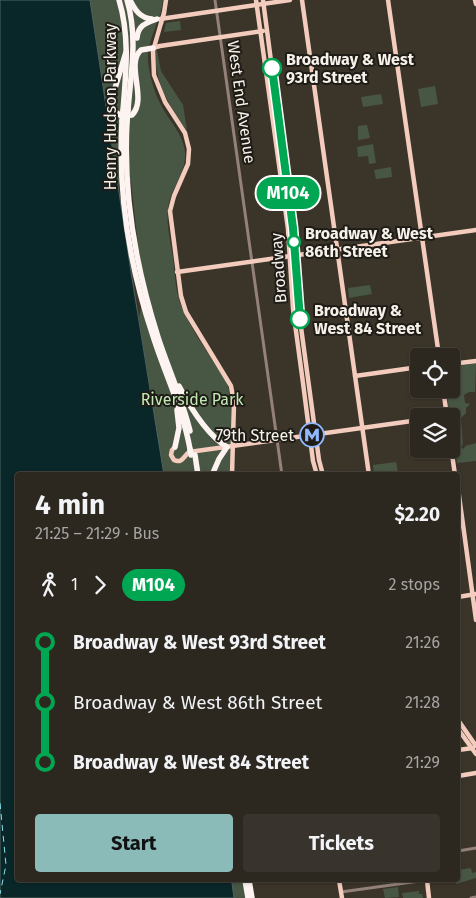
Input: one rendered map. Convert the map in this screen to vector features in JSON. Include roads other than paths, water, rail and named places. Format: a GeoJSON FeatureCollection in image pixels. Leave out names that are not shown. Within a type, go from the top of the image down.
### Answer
{"type":"FeatureCollection","features":[{"type":"Feature","properties":{"kind":"highway","name":"Henry Hudson Parkway"},"geometry":{"type":"LineString","coordinates":[[118,0],[126,30],[122,174],[125,212],[134,264],[148,322],[184,421],[196,472]]}},
{"type":"Feature","properties":{"kind":"highway","name":"Henry Hudson Parkway"},"geometry":{"type":"LineString","coordinates":[[125,110],[134,55],[133,26],[128,0]]}},
{"type":"Feature","properties":{"kind":"highway"},"geometry":{"type":"LineString","coordinates":[[128,0],[142,16],[159,21]]}},
{"type":"Feature","properties":{"kind":"highway"},"geometry":{"type":"LineString","coordinates":[[134,55],[139,29],[144,24],[159,21]]}},
{"type":"Feature","properties":{"kind":"highway"},"geometry":{"type":"LineString","coordinates":[[126,52],[112,102],[114,111],[124,117],[133,114],[138,105],[137,55],[141,50],[153,48]]}},
{"type":"Feature","properties":{"kind":"highway","name":"Henry Hudson Parkway"},"geometry":{"type":"LineString","coordinates":[[124,122],[127,175],[136,250],[149,307],[186,415],[192,452]]}},
{"type":"Feature","properties":{"kind":"highway"},"geometry":{"type":"LineString","coordinates":[[167,364],[198,416],[213,435],[230,447],[218,459],[213,472]]}},
{"type":"Feature","properties":{"kind":"highway"},"geometry":{"type":"LineString","coordinates":[[172,389],[179,422],[175,448]]}},
{"type":"Feature","properties":{"kind":"highway"},"geometry":{"type":"LineString","coordinates":[[245,882],[248,898]]}},
{"type":"Feature","properties":{"kind":"highway"},"geometry":{"type":"LineString","coordinates":[[249,882],[252,898]]}},
{"type":"Feature","properties":{"kind":"main road"},"geometry":{"type":"LineString","coordinates":[[166,0],[153,48],[154,71],[160,92],[184,132],[189,146],[187,167],[174,196],[170,211],[177,272],[185,309],[231,386],[234,400],[230,447],[232,472]]}},
{"type":"Feature","properties":{"kind":"main road"},"geometry":{"type":"LineString","coordinates":[[159,21],[256,2],[290,0]]}},
{"type":"Feature","properties":{"kind":"main road"},"geometry":{"type":"LineString","coordinates":[[302,0],[369,472]]}},
{"type":"Feature","properties":{"kind":"main road"},"geometry":{"type":"LineString","coordinates":[[388,0],[438,348]]}},
{"type":"Feature","properties":{"kind":"main road"},"geometry":{"type":"LineString","coordinates":[[475,0],[476,4]]}},
{"type":"Feature","properties":{"kind":"main road","name":"Broadway"},"geometry":{"type":"LineString","coordinates":[[256,2],[322,472]]}},
{"type":"Feature","properties":{"kind":"main road","name":"Broadway"},"geometry":{"type":"LineString","coordinates":[[263,2],[293,228],[293,309],[316,472]]}},
{"type":"Feature","properties":{"kind":"main road"},"geometry":{"type":"LineString","coordinates":[[153,48],[267,31]]}},
{"type":"Feature","properties":{"kind":"main road"},"geometry":{"type":"LineString","coordinates":[[177,272],[476,230]]}},
{"type":"Feature","properties":{"kind":"main road"},"geometry":{"type":"LineString","coordinates":[[460,363],[476,361]]}},
{"type":"Feature","properties":{"kind":"main road"},"geometry":{"type":"LineString","coordinates":[[355,376],[410,368]]}},
{"type":"Feature","properties":{"kind":"main road"},"geometry":{"type":"LineString","coordinates":[[175,448],[171,454],[172,458],[176,461],[182,460],[192,452],[410,421]]}},
{"type":"Feature","properties":{"kind":"main road"},"geometry":{"type":"LineString","coordinates":[[453,458],[455,472]]}},
{"type":"Feature","properties":{"kind":"main road"},"geometry":{"type":"LineString","coordinates":[[460,501],[476,620]]}},
{"type":"Feature","properties":{"kind":"main road"},"geometry":{"type":"LineString","coordinates":[[460,597],[474,595]]}},
{"type":"Feature","properties":{"kind":"main road"},"geometry":{"type":"LineString","coordinates":[[460,723],[476,754]]}},
{"type":"Feature","properties":{"kind":"main road"},"geometry":{"type":"LineString","coordinates":[[460,731],[474,747]]}},
{"type":"Feature","properties":{"kind":"main road"},"geometry":{"type":"LineString","coordinates":[[460,750],[474,747]]}},
{"type":"Feature","properties":{"kind":"main road"},"geometry":{"type":"LineString","coordinates":[[460,776],[476,773]]}},
{"type":"Feature","properties":{"kind":"main road"},"geometry":{"type":"LineString","coordinates":[[339,882],[342,898]]}},
{"type":"Feature","properties":{"kind":"main road"},"geometry":{"type":"LineString","coordinates":[[427,882],[429,898]]}},
{"type":"Feature","properties":{"kind":"street","name":"West End Avenue"},"geometry":{"type":"LineString","coordinates":[[215,0],[282,472]]}},
{"type":"Feature","properties":{"kind":"street"},"geometry":{"type":"LineString","coordinates":[[460,851],[476,848]]}},
{"type":"Feature","properties":{"kind":"street"},"geometry":{"type":"LineString","coordinates":[[341,892],[413,882]]}},
{"type":"Feature","properties":{"kind":"street"},"geometry":{"type":"LineString","coordinates":[[471,898],[476,897]]}},
{"type":"Feature","properties":{"kind":"water"},"geometry":{"type":"Polygon","coordinates":[[[0,0],[90,0],[164,472],[15,472],[15,882],[233,882],[234,898],[0,898],[0,0]]]}},
{"type":"Feature","properties":{"kind":"place","name":"Broadway & West 93rd Street"},"geometry":{"type":"Point","coordinates":[272,68]}},
{"type":"Feature","properties":{"kind":"place","name":"Broadway & West 86th Street"},"geometry":{"type":"Point","coordinates":[294,242]}},
{"type":"Feature","properties":{"kind":"place","name":"Broadway & West 84 Street"},"geometry":{"type":"Point","coordinates":[300,319]}},
{"type":"Feature","properties":{"kind":"place","name":"79th Street"},"geometry":{"type":"Point","coordinates":[312,435]}},
{"type":"Feature","properties":{"kind":"park label","name":"Riverside Park"},"geometry":{"type":"Point","coordinates":[192,399]}}]}
